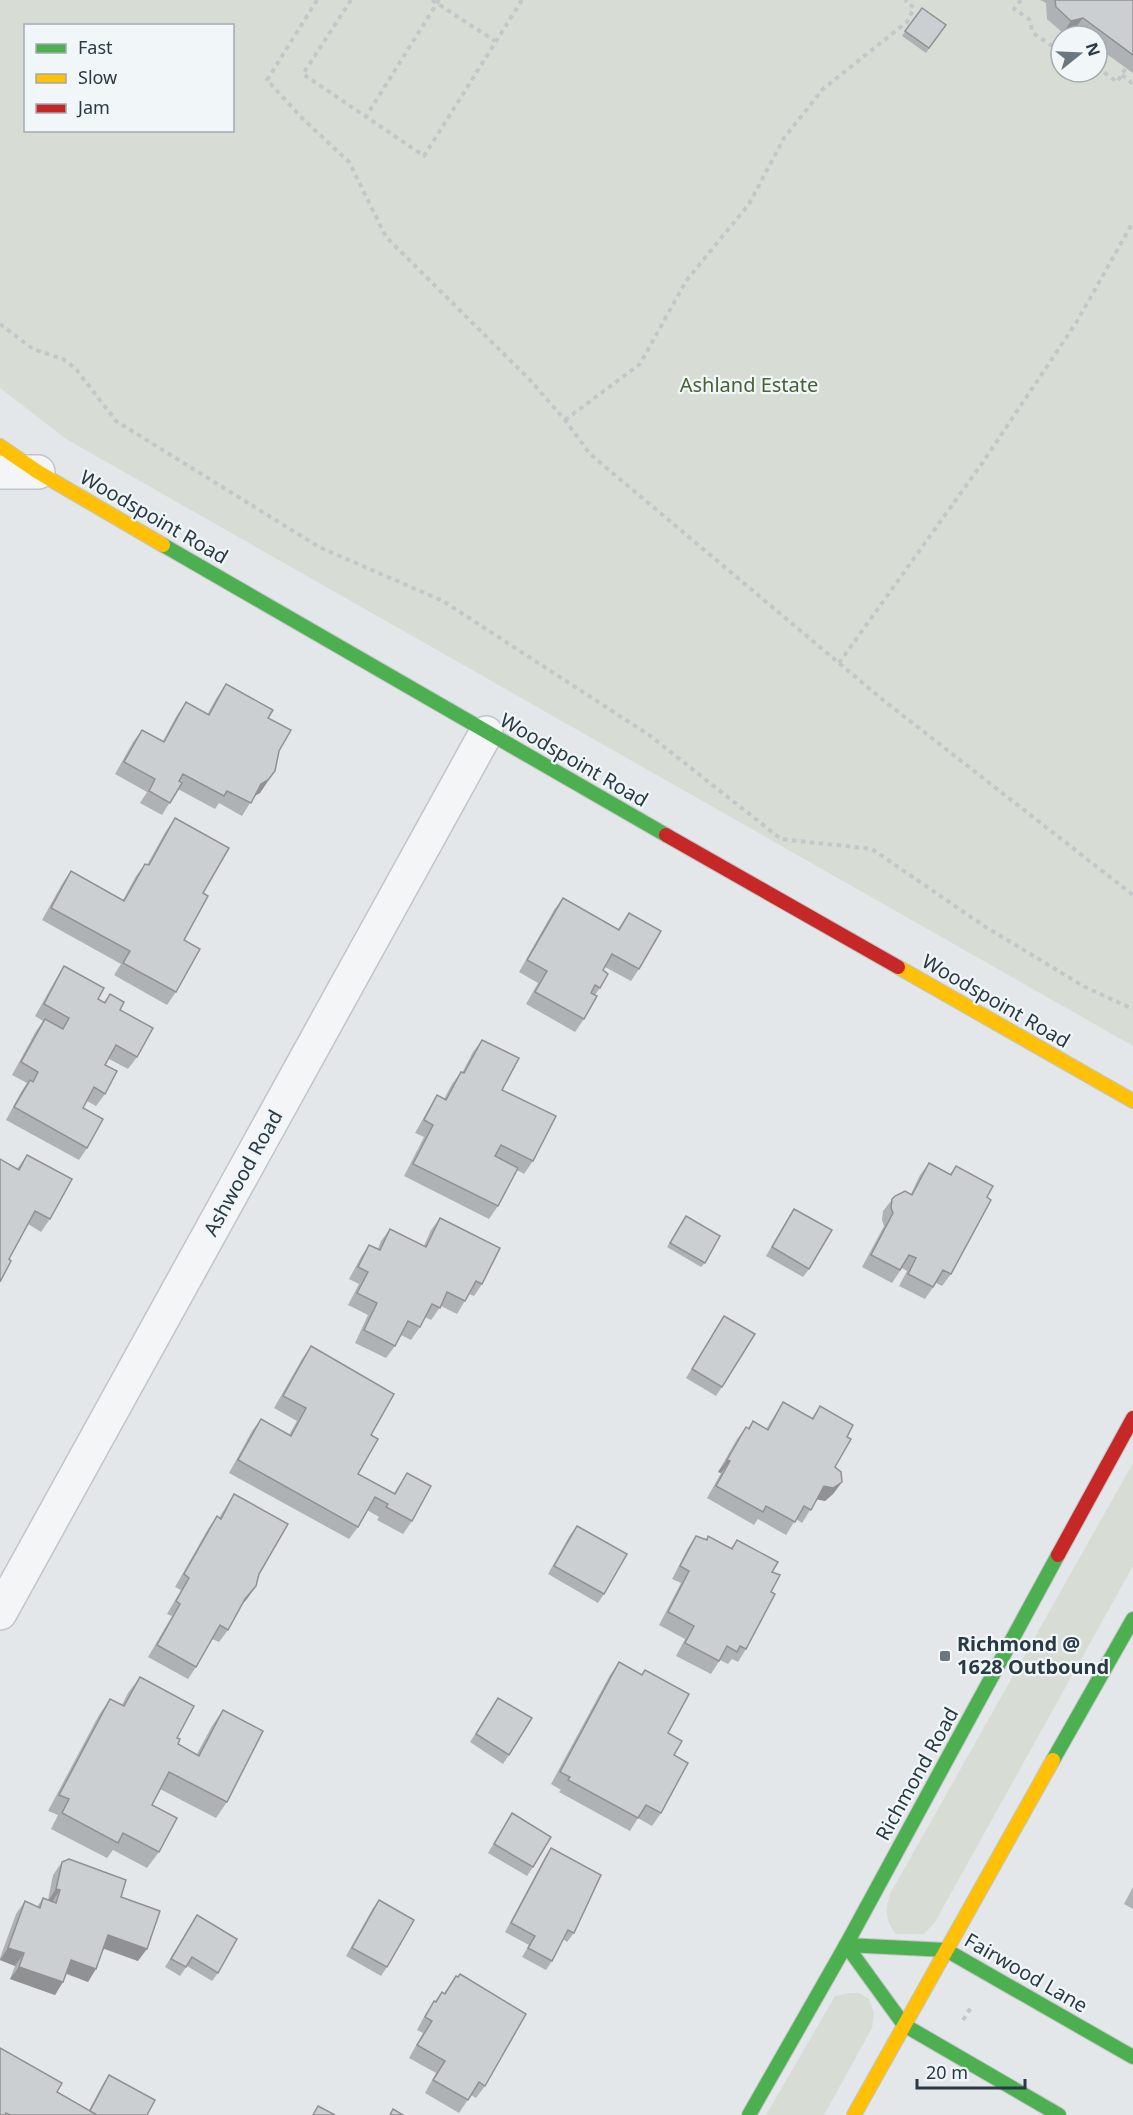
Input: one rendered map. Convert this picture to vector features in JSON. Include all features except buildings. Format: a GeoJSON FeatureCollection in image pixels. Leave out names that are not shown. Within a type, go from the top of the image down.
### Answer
{"type":"FeatureCollection","features":[{"type":"Feature","properties":{"kind":"street"},"geometry":{"type":"LineString","coordinates":[[0,433],[38,472]]}},
{"type":"Feature","properties":{"kind":"street","name":"Woodspoint Road"},"geometry":{"type":"LineString","coordinates":[[0,446],[38,472],[486,733],[1133,1101]]}},
{"type":"Feature","properties":{"kind":"street"},"geometry":{"type":"LineString","coordinates":[[0,472],[38,472]]}},
{"type":"Feature","properties":{"kind":"street","name":"Ashwood Road"},"geometry":{"type":"LineString","coordinates":[[0,1613],[486,733]]}},
{"type":"Feature","properties":{"kind":"street","name":"Richmond Road"},"geometry":{"type":"LineString","coordinates":[[749,2115],[846,1945],[1133,1418]]}},
{"type":"Feature","properties":{"kind":"street"},"geometry":{"type":"LineString","coordinates":[[854,2115],[1133,1619]]}},
{"type":"Feature","properties":{"kind":"street"},"geometry":{"type":"LineString","coordinates":[[846,1945],[904,2025],[1059,2115]]}},
{"type":"Feature","properties":{"kind":"street","name":"Fairwood Lane"},"geometry":{"type":"LineString","coordinates":[[846,1945],[946,1950],[1133,2057]]}},
{"type":"Feature","properties":{"kind":"path"},"geometry":{"type":"LineString","coordinates":[[317,0],[267,80],[302,118],[349,162],[386,237],[530,380],[565,420],[590,454],[883,700],[1133,895]]}},
{"type":"Feature","properties":{"kind":"path"},"geometry":{"type":"LineString","coordinates":[[351,0],[303,74],[424,156],[522,0]]}},
{"type":"Feature","properties":{"kind":"path"},"geometry":{"type":"LineString","coordinates":[[432,0],[495,40]]}},
{"type":"Feature","properties":{"kind":"path"},"geometry":{"type":"LineString","coordinates":[[565,420],[640,364],[686,281],[749,204],[784,138],[823,89],[907,22],[914,8],[905,0]]}},
{"type":"Feature","properties":{"kind":"path"},"geometry":{"type":"LineString","coordinates":[[1020,0],[1014,9],[1029,19],[1032,33],[1049,44]]}},
{"type":"Feature","properties":{"kind":"path"},"geometry":{"type":"LineString","coordinates":[[365,118],[438,2]]}},
{"type":"Feature","properties":{"kind":"path"},"geometry":{"type":"LineString","coordinates":[[1109,76],[1117,82],[1126,68]]}},
{"type":"Feature","properties":{"kind":"path"},"geometry":{"type":"LineString","coordinates":[[1122,75],[1133,84]]}},
{"type":"Feature","properties":{"kind":"path"},"geometry":{"type":"LineString","coordinates":[[839,663],[983,462],[1069,333],[1133,222]]}},
{"type":"Feature","properties":{"kind":"path"},"geometry":{"type":"LineString","coordinates":[[0,324],[33,349],[63,359],[75,368],[116,421],[319,547],[443,601],[649,735],[781,839],[872,849],[984,926],[1085,987],[1133,1009]]}},
{"type":"Feature","properties":{"kind":"path"},"geometry":{"type":"LineString","coordinates":[[963,2021],[973,2004]]}},
{"type":"Feature","properties":{"kind":"green space","name":"Ashland Estate"},"geometry":{"type":"Polygon","coordinates":[[[0,0],[1133,0],[1133,1046],[66,439],[0,388],[0,0]]]}},
{"type":"Feature","properties":{"kind":"green space"},"geometry":{"type":"Polygon","coordinates":[[[1133,1463],[1133,1566],[935,1922],[924,1934],[896,1934],[887,1915],[890,1894],[1133,1463]]]}},
{"type":"Feature","properties":{"kind":"green space"},"geometry":{"type":"Polygon","coordinates":[[[859,1993],[869,1999],[874,2013],[872,2028],[824,2115],[766,2115],[835,1996],[859,1993]]]}},
{"type":"Feature","properties":{"kind":"traffic: fast"},"geometry":{"type":"LineString","coordinates":[[163,545],[666,835]]}},
{"type":"Feature","properties":{"kind":"traffic: fast"},"geometry":{"type":"LineString","coordinates":[[749,2115],[846,1945],[1058,1555]]}},
{"type":"Feature","properties":{"kind":"traffic: fast"},"geometry":{"type":"LineString","coordinates":[[1053,1760],[1133,1619]]}},
{"type":"Feature","properties":{"kind":"traffic: fast"},"geometry":{"type":"LineString","coordinates":[[846,1945],[946,1950],[1133,2057]]}},
{"type":"Feature","properties":{"kind":"traffic: fast"},"geometry":{"type":"LineString","coordinates":[[846,1945],[904,2025],[1059,2115]]}},
{"type":"Feature","properties":{"kind":"traffic: slow"},"geometry":{"type":"LineString","coordinates":[[0,446],[38,472],[163,545]]}},
{"type":"Feature","properties":{"kind":"traffic: slow"},"geometry":{"type":"LineString","coordinates":[[898,967],[1133,1101]]}},
{"type":"Feature","properties":{"kind":"traffic: slow"},"geometry":{"type":"LineString","coordinates":[[854,2115],[1053,1760]]}},
{"type":"Feature","properties":{"kind":"traffic: jam"},"geometry":{"type":"LineString","coordinates":[[666,835],[898,967]]}},
{"type":"Feature","properties":{"kind":"traffic: jam"},"geometry":{"type":"LineString","coordinates":[[1058,1555],[1133,1418]]}},
{"type":"Feature","properties":{"kind":"place","name":"Richmond @ 1628 Outbound"},"geometry":{"type":"Point","coordinates":[945,1656]}}]}
